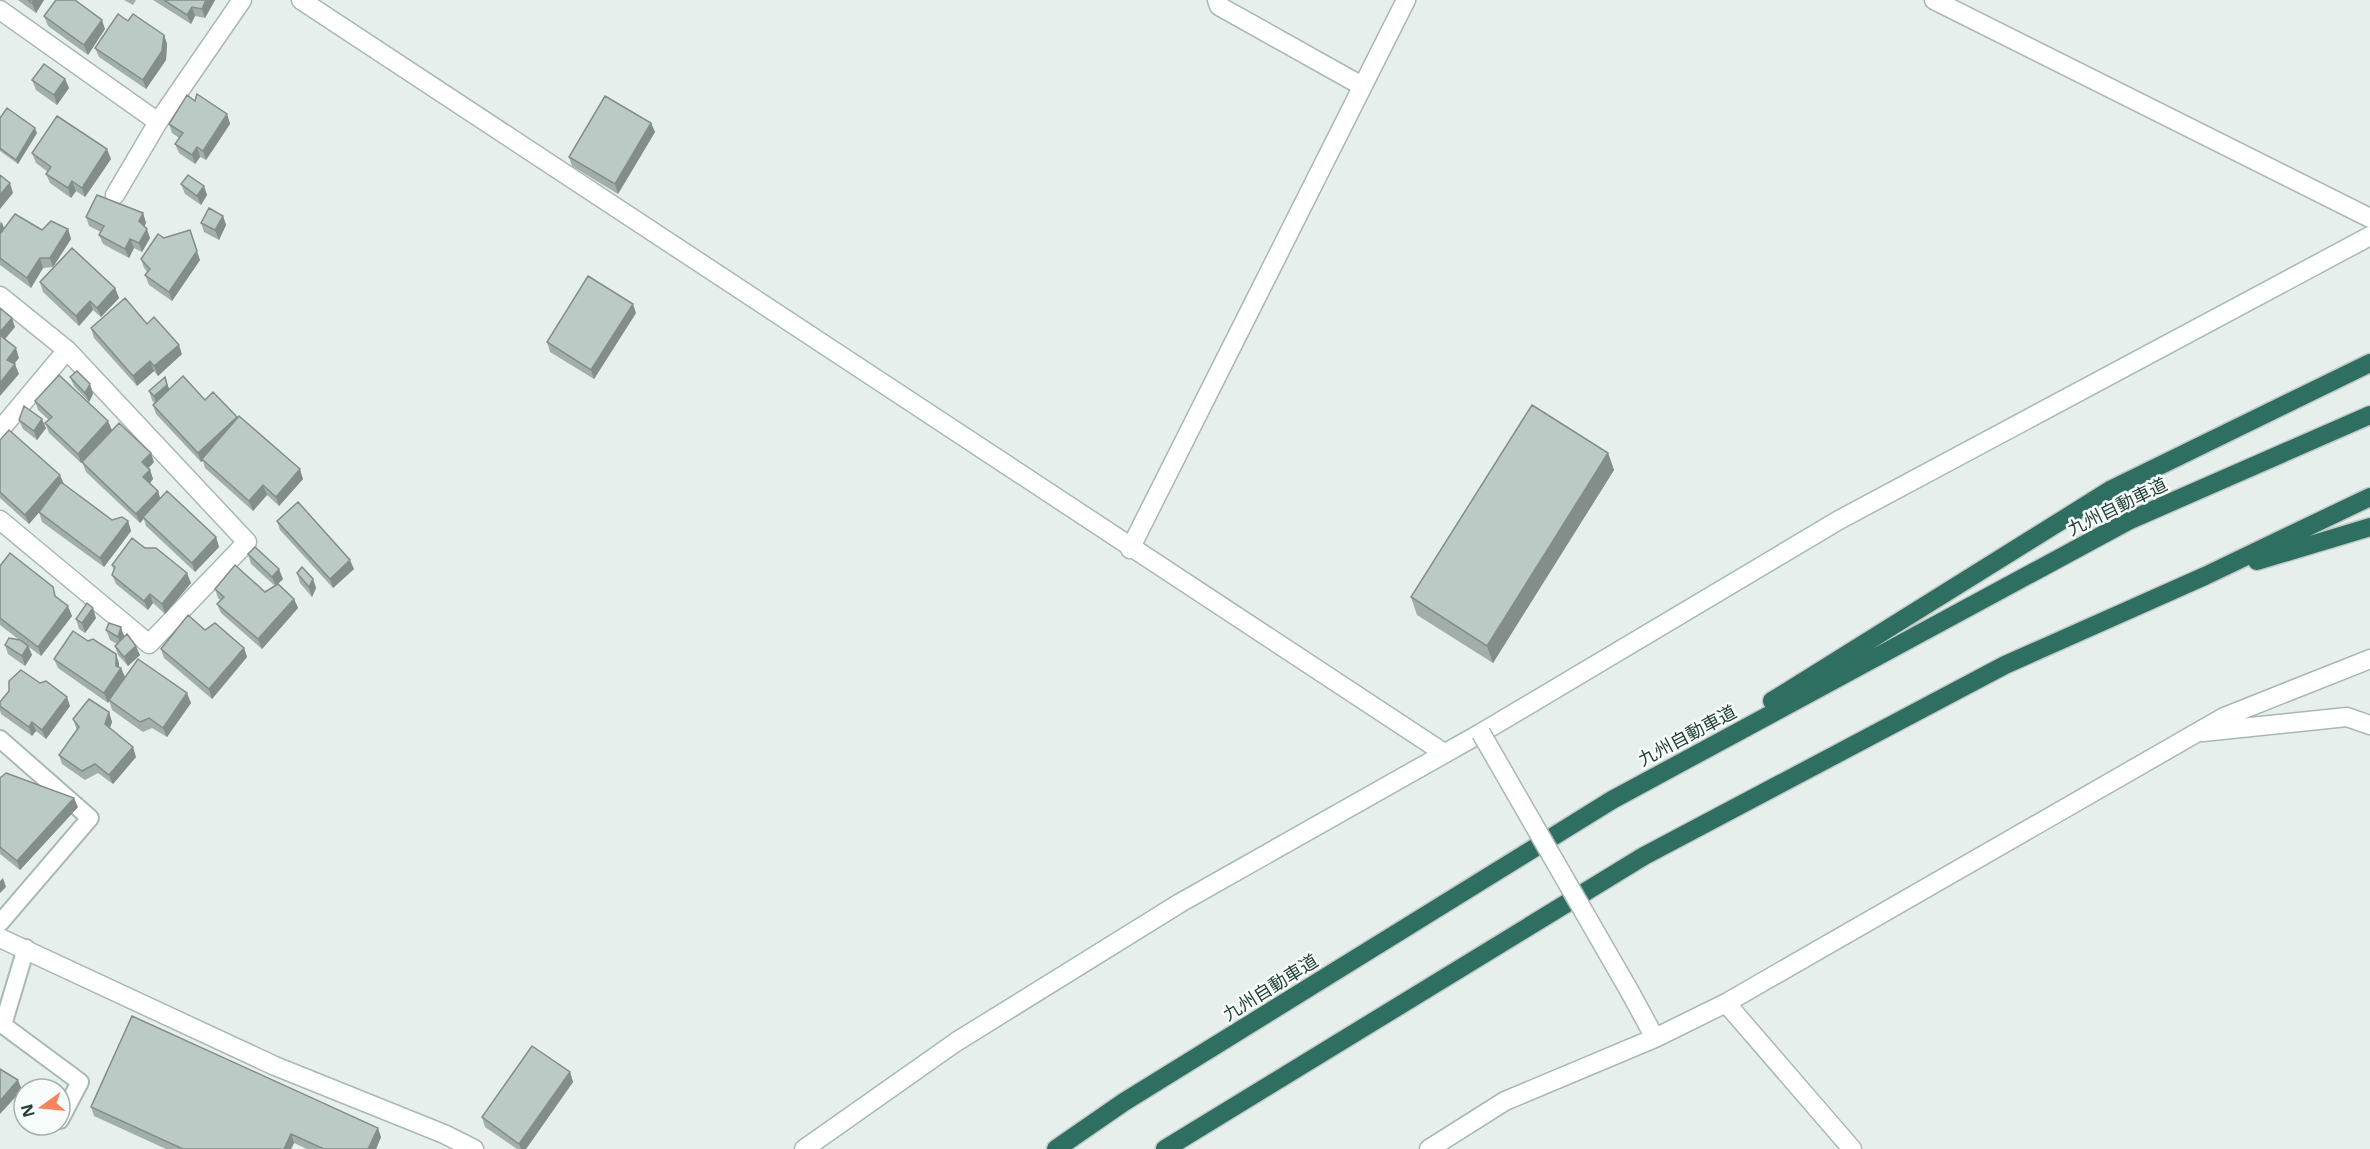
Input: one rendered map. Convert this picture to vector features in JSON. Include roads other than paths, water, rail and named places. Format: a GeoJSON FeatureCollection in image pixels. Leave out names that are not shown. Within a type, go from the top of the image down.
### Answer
{"type":"FeatureCollection","features":[{"type":"Feature","properties":{"kind":"highway"},"geometry":{"type":"LineString","coordinates":[[1612,800],[2112,489],[2370,363]]}},
{"type":"Feature","properties":{"kind":"highway","name":"九州自動車道"},"geometry":{"type":"LineString","coordinates":[[1056,1149],[1124,1102],[1612,800],[2127,521],[2370,415]]}},
{"type":"Feature","properties":{"kind":"highway"},"geometry":{"type":"LineString","coordinates":[[1165,1149],[1644,856],[2005,665],[2205,576],[2370,497]]}},
{"type":"Feature","properties":{"kind":"highway"},"geometry":{"type":"LineString","coordinates":[[2205,576],[2370,527]]}},
{"type":"Feature","properties":{"kind":"street"},"geometry":{"type":"LineString","coordinates":[[115,195],[158,122],[242,0]]}},
{"type":"Feature","properties":{"kind":"street"},"geometry":{"type":"LineString","coordinates":[[301,0],[1130,549],[1444,753]]}},
{"type":"Feature","properties":{"kind":"street"},"geometry":{"type":"LineString","coordinates":[[1217,0],[1219,6],[1362,86]]}},
{"type":"Feature","properties":{"kind":"street"},"geometry":{"type":"LineString","coordinates":[[1130,549],[1406,0]]}},
{"type":"Feature","properties":{"kind":"street"},"geometry":{"type":"LineString","coordinates":[[1934,0],[2370,218]]}},
{"type":"Feature","properties":{"kind":"street"},"geometry":{"type":"LineString","coordinates":[[0,10],[158,122]]}},
{"type":"Feature","properties":{"kind":"street"},"geometry":{"type":"LineString","coordinates":[[804,1149],[956,1042],[1139,928],[1481,733],[1839,520],[2370,236]]}},
{"type":"Feature","properties":{"kind":"street"},"geometry":{"type":"LineString","coordinates":[[0,296],[67,350],[247,542],[149,644],[0,520]]}},
{"type":"Feature","properties":{"kind":"street"},"geometry":{"type":"LineString","coordinates":[[0,430],[67,350]]}},
{"type":"Feature","properties":{"kind":"street"},"geometry":{"type":"LineString","coordinates":[[1429,1149],[1505,1101],[1655,1038],[1726,1003],[2224,717],[2370,658]]}},
{"type":"Feature","properties":{"kind":"street"},"geometry":{"type":"LineString","coordinates":[[2195,733],[2347,717],[2370,725]]}},
{"type":"Feature","properties":{"kind":"street"},"geometry":{"type":"LineString","coordinates":[[1481,733],[1655,1038]]}},
{"type":"Feature","properties":{"kind":"street"},"geometry":{"type":"LineString","coordinates":[[0,938],[26,948],[275,1066],[444,1134],[474,1149]]}},
{"type":"Feature","properties":{"kind":"street"},"geometry":{"type":"LineString","coordinates":[[1726,1003],[1852,1149]]}},
{"type":"Feature","properties":{"kind":"lane"},"geometry":{"type":"LineString","coordinates":[[0,740],[90,818],[0,923]]}},
{"type":"Feature","properties":{"kind":"lane"},"geometry":{"type":"LineString","coordinates":[[26,948],[3,1025],[80,1082],[72,1097]]}}]}
